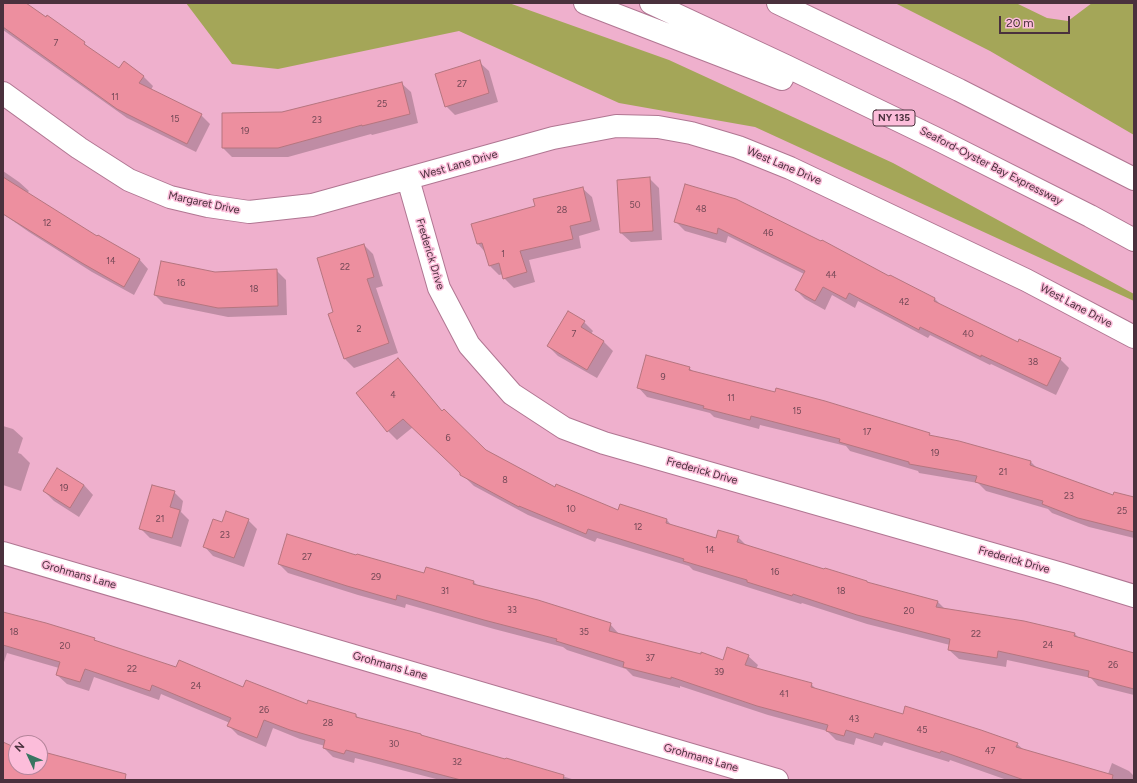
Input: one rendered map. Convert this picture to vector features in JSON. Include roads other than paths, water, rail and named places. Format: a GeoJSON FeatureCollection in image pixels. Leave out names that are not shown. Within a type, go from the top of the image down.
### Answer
{"type":"FeatureCollection","features":[{"type":"Feature","properties":{"kind":"main road"},"geometry":{"type":"LineString","coordinates":[[586,3],[935,138]]}},
{"type":"Feature","properties":{"kind":"main road","name":"Seaford-Oyster Bay Expressway"},"geometry":{"type":"LineString","coordinates":[[651,3],[935,138],[1090,216],[1134,240]]}},
{"type":"Feature","properties":{"kind":"main road"},"geometry":{"type":"LineString","coordinates":[[778,3],[959,90],[1134,180]]}},
{"type":"Feature","properties":{"kind":"main road"},"geometry":{"type":"LineString","coordinates":[[814,3],[959,90]]}},
{"type":"Feature","properties":{"kind":"main road","name":"Margaret Drive"},"geometry":{"type":"LineString","coordinates":[[3,93],[80,148],[129,180],[170,197],[208,206],[249,212],[312,205],[408,179]]}},
{"type":"Feature","properties":{"kind":"main road","name":"West Lane Drive"},"geometry":{"type":"LineString","coordinates":[[408,179],[553,138],[616,126],[658,127],[691,133],[738,147],[790,168],[1026,280],[1134,337]]}},
{"type":"Feature","properties":{"kind":"main road","name":"Frederick Drive"},"geometry":{"type":"LineString","coordinates":[[408,179],[439,288],[469,345],[512,394],[564,428],[604,443],[1134,596]]}},
{"type":"Feature","properties":{"kind":"main road","name":"Grohmans Lane"},"geometry":{"type":"LineString","coordinates":[[3,553],[778,780]]}}]}
